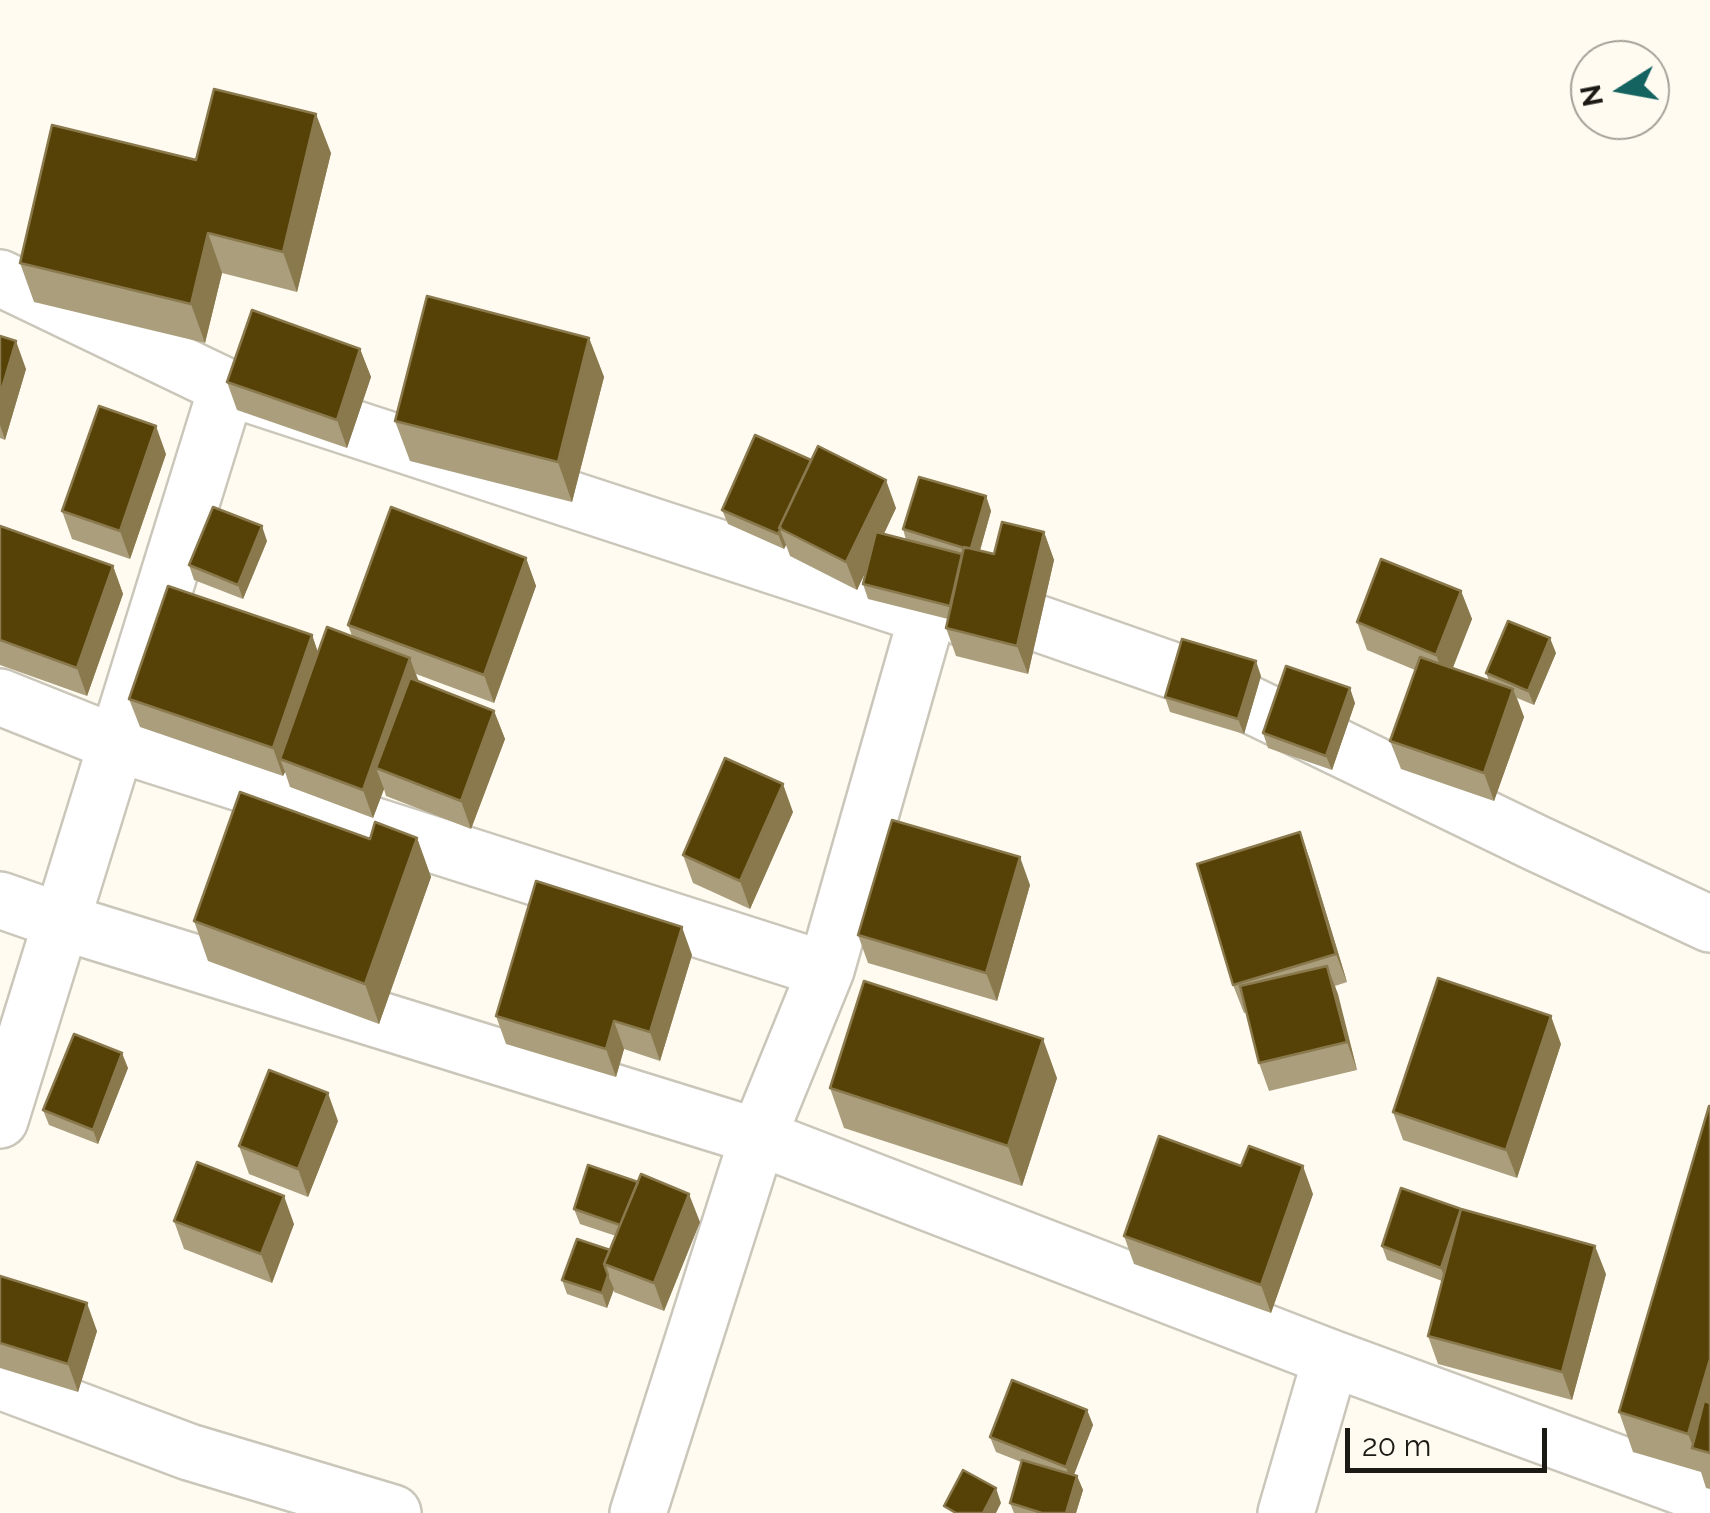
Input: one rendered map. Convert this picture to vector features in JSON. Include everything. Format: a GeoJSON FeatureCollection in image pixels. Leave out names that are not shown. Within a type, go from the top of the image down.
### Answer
{"type":"FeatureCollection","features":[{"type":"Feature","properties":{"kind":"street"},"geometry":{"type":"LineString","coordinates":[[0,278],[227,387],[926,616],[1031,621],[1197,679],[1710,924]]}},
{"type":"Feature","properties":{"kind":"street"},"geometry":{"type":"LineString","coordinates":[[0,1120],[227,387]]}},
{"type":"Feature","properties":{"kind":"street"},"geometry":{"type":"LineString","coordinates":[[638,1513],[758,1136],[826,970],[926,616]]}},
{"type":"Feature","properties":{"kind":"street"},"geometry":{"type":"LineString","coordinates":[[0,696],[116,743],[826,970]]}},
{"type":"Feature","properties":{"kind":"street"},"geometry":{"type":"LineString","coordinates":[[0,900],[758,1136],[1331,1358],[1710,1498]]}},
{"type":"Feature","properties":{"kind":"street"},"geometry":{"type":"LineString","coordinates":[[1286,1513],[1331,1358]]}},
{"type":"Feature","properties":{"kind":"street"},"geometry":{"type":"LineString","coordinates":[[0,1381],[188,1452],[393,1513]]}},
{"type":"Feature","properties":{"kind":"building"},"geometry":{"type":"Polygon","coordinates":[[[214,89],[316,114],[283,252],[208,233],[191,304],[20,263],[52,125],[196,160],[214,89]]]}},
{"type":"Feature","properties":{"kind":"building"},"geometry":{"type":"Polygon","coordinates":[[[427,296],[589,338],[558,462],[395,421],[427,296]]]}},
{"type":"Feature","properties":{"kind":"building"},"geometry":{"type":"Polygon","coordinates":[[[252,310],[360,349],[337,420],[227,382],[252,310]]]}},
{"type":"Feature","properties":{"kind":"building"},"geometry":{"type":"Polygon","coordinates":[[[0,336],[16,341],[0,395],[0,336]]]}},
{"type":"Feature","properties":{"kind":"building"},"geometry":{"type":"Polygon","coordinates":[[[99,406],[156,426],[120,531],[62,511],[99,406]]]}},
{"type":"Feature","properties":{"kind":"building"},"geometry":{"type":"Polygon","coordinates":[[[755,435],[811,460],[778,534],[722,510],[755,435]]]}},
{"type":"Feature","properties":{"kind":"building"},"geometry":{"type":"Polygon","coordinates":[[[818,446],[886,480],[846,562],[779,528],[818,446]]]}},
{"type":"Feature","properties":{"kind":"building"},"geometry":{"type":"Polygon","coordinates":[[[919,477],[986,496],[971,548],[903,529],[919,477]]]}},
{"type":"Feature","properties":{"kind":"building"},"geometry":{"type":"Polygon","coordinates":[[[213,507],[262,526],[238,585],[189,565],[213,507]]]}},
{"type":"Feature","properties":{"kind":"building"},"geometry":{"type":"Polygon","coordinates":[[[391,507],[526,558],[484,675],[348,625],[391,507]]]}},
{"type":"Feature","properties":{"kind":"building"},"geometry":{"type":"Polygon","coordinates":[[[1002,522],[1044,532],[1017,646],[946,628],[964,547],[994,554],[1002,522]]]}},
{"type":"Feature","properties":{"kind":"building"},"geometry":{"type":"Polygon","coordinates":[[[0,526],[113,566],[77,668],[0,640],[0,526]]]}},
{"type":"Feature","properties":{"kind":"building"},"geometry":{"type":"Polygon","coordinates":[[[876,532],[962,554],[950,606],[863,584],[876,532]]]}},
{"type":"Feature","properties":{"kind":"building"},"geometry":{"type":"Polygon","coordinates":[[[1381,559],[1461,591],[1436,655],[1357,622],[1381,559]]]}},
{"type":"Feature","properties":{"kind":"building"},"geometry":{"type":"Polygon","coordinates":[[[168,586],[312,635],[273,748],[129,699],[168,586]]]}},
{"type":"Feature","properties":{"kind":"building"},"geometry":{"type":"Polygon","coordinates":[[[1508,621],[1550,638],[1528,691],[1486,673],[1508,621]]]}},
{"type":"Feature","properties":{"kind":"building"},"geometry":{"type":"Polygon","coordinates":[[[327,627],[410,658],[363,790],[280,759],[327,627]]]}},
{"type":"Feature","properties":{"kind":"building"},"geometry":{"type":"Polygon","coordinates":[[[1182,639],[1256,661],[1238,719],[1165,697],[1182,639]]]}},
{"type":"Feature","properties":{"kind":"building"},"geometry":{"type":"Polygon","coordinates":[[[1420,657],[1513,689],[1484,773],[1390,741],[1420,657]]]}},
{"type":"Feature","properties":{"kind":"building"},"geometry":{"type":"Polygon","coordinates":[[[1286,666],[1350,688],[1326,756],[1263,733],[1286,666]]]}},
{"type":"Feature","properties":{"kind":"building"},"geometry":{"type":"Polygon","coordinates":[[[410,678],[494,711],[461,801],[376,768],[410,678]]]}},
{"type":"Feature","properties":{"kind":"building"},"geometry":{"type":"Polygon","coordinates":[[[725,758],[783,784],[740,881],[683,855],[725,758]]]}},
{"type":"Feature","properties":{"kind":"building"},"geometry":{"type":"Polygon","coordinates":[[[240,792],[370,839],[375,822],[417,838],[365,984],[194,921],[240,792]]]}},
{"type":"Feature","properties":{"kind":"building"},"geometry":{"type":"Polygon","coordinates":[[[892,820],[1020,857],[986,973],[858,935],[892,820]]]}},
{"type":"Feature","properties":{"kind":"building"},"geometry":{"type":"Polygon","coordinates":[[[1300,832],[1336,954],[1233,985],[1197,864],[1300,832]]]}},
{"type":"Feature","properties":{"kind":"building"},"geometry":{"type":"Polygon","coordinates":[[[536,881],[682,927],[650,1032],[614,1021],[606,1049],[496,1016],[536,881]]]}},
{"type":"Feature","properties":{"kind":"building"},"geometry":{"type":"Polygon","coordinates":[[[1327,966],[1347,1042],[1259,1063],[1240,986],[1327,966]]]}},
{"type":"Feature","properties":{"kind":"building"},"geometry":{"type":"Polygon","coordinates":[[[1438,978],[1551,1016],[1506,1150],[1393,1112],[1438,978]]]}},
{"type":"Feature","properties":{"kind":"building"},"geometry":{"type":"Polygon","coordinates":[[[864,981],[1043,1039],[1008,1146],[830,1088],[864,981]]]}},
{"type":"Feature","properties":{"kind":"building"},"geometry":{"type":"Polygon","coordinates":[[[74,1034],[122,1053],[93,1130],[43,1110],[74,1034]]]}},
{"type":"Feature","properties":{"kind":"building"},"geometry":{"type":"Polygon","coordinates":[[[269,1070],[328,1093],[298,1169],[239,1146],[269,1070]]]}},
{"type":"Feature","properties":{"kind":"building"},"geometry":{"type":"Polygon","coordinates":[[[1709,1106],[1710,1359],[1688,1434],[1619,1412],[1709,1106]]]}},
{"type":"Feature","properties":{"kind":"building"},"geometry":{"type":"Polygon","coordinates":[[[1159,1136],[1241,1166],[1249,1146],[1303,1166],[1261,1285],[1124,1236],[1159,1136]]]}},
{"type":"Feature","properties":{"kind":"building"},"geometry":{"type":"Polygon","coordinates":[[[197,1162],[284,1196],[261,1254],[174,1221],[197,1162]]]}},
{"type":"Feature","properties":{"kind":"building"},"geometry":{"type":"Polygon","coordinates":[[[588,1165],[638,1182],[620,1225],[574,1209],[588,1165]]]}},
{"type":"Feature","properties":{"kind":"building"},"geometry":{"type":"Polygon","coordinates":[[[641,1174],[689,1194],[654,1283],[604,1264],[641,1174]]]}},
{"type":"Feature","properties":{"kind":"building"},"geometry":{"type":"Polygon","coordinates":[[[1401,1188],[1461,1209],[1441,1268],[1382,1246],[1401,1188]]]}},
{"type":"Feature","properties":{"kind":"building"},"geometry":{"type":"Polygon","coordinates":[[[1461,1209],[1595,1246],[1562,1372],[1428,1336],[1461,1209]]]}},
{"type":"Feature","properties":{"kind":"building"},"geometry":{"type":"Polygon","coordinates":[[[577,1239],[610,1250],[604,1264],[608,1275],[602,1293],[562,1280],[577,1239]]]}},
{"type":"Feature","properties":{"kind":"building"},"geometry":{"type":"Polygon","coordinates":[[[0,1276],[87,1303],[68,1364],[0,1343],[0,1276]]]}},
{"type":"Feature","properties":{"kind":"building"},"geometry":{"type":"Polygon","coordinates":[[[1012,1380],[1087,1410],[1066,1467],[990,1437],[1012,1380]]]}},
{"type":"Feature","properties":{"kind":"building"},"geometry":{"type":"Polygon","coordinates":[[[1704,1401],[1710,1403],[1710,1453],[1692,1448],[1704,1401]]]}},
{"type":"Feature","properties":{"kind":"building"},"geometry":{"type":"Polygon","coordinates":[[[1022,1460],[1077,1476],[1066,1513],[1042,1513],[1010,1503],[1022,1460]]]}},
{"type":"Feature","properties":{"kind":"building"},"geometry":{"type":"Polygon","coordinates":[[[963,1470],[996,1488],[983,1513],[956,1513],[944,1506],[963,1470]]]}}]}
